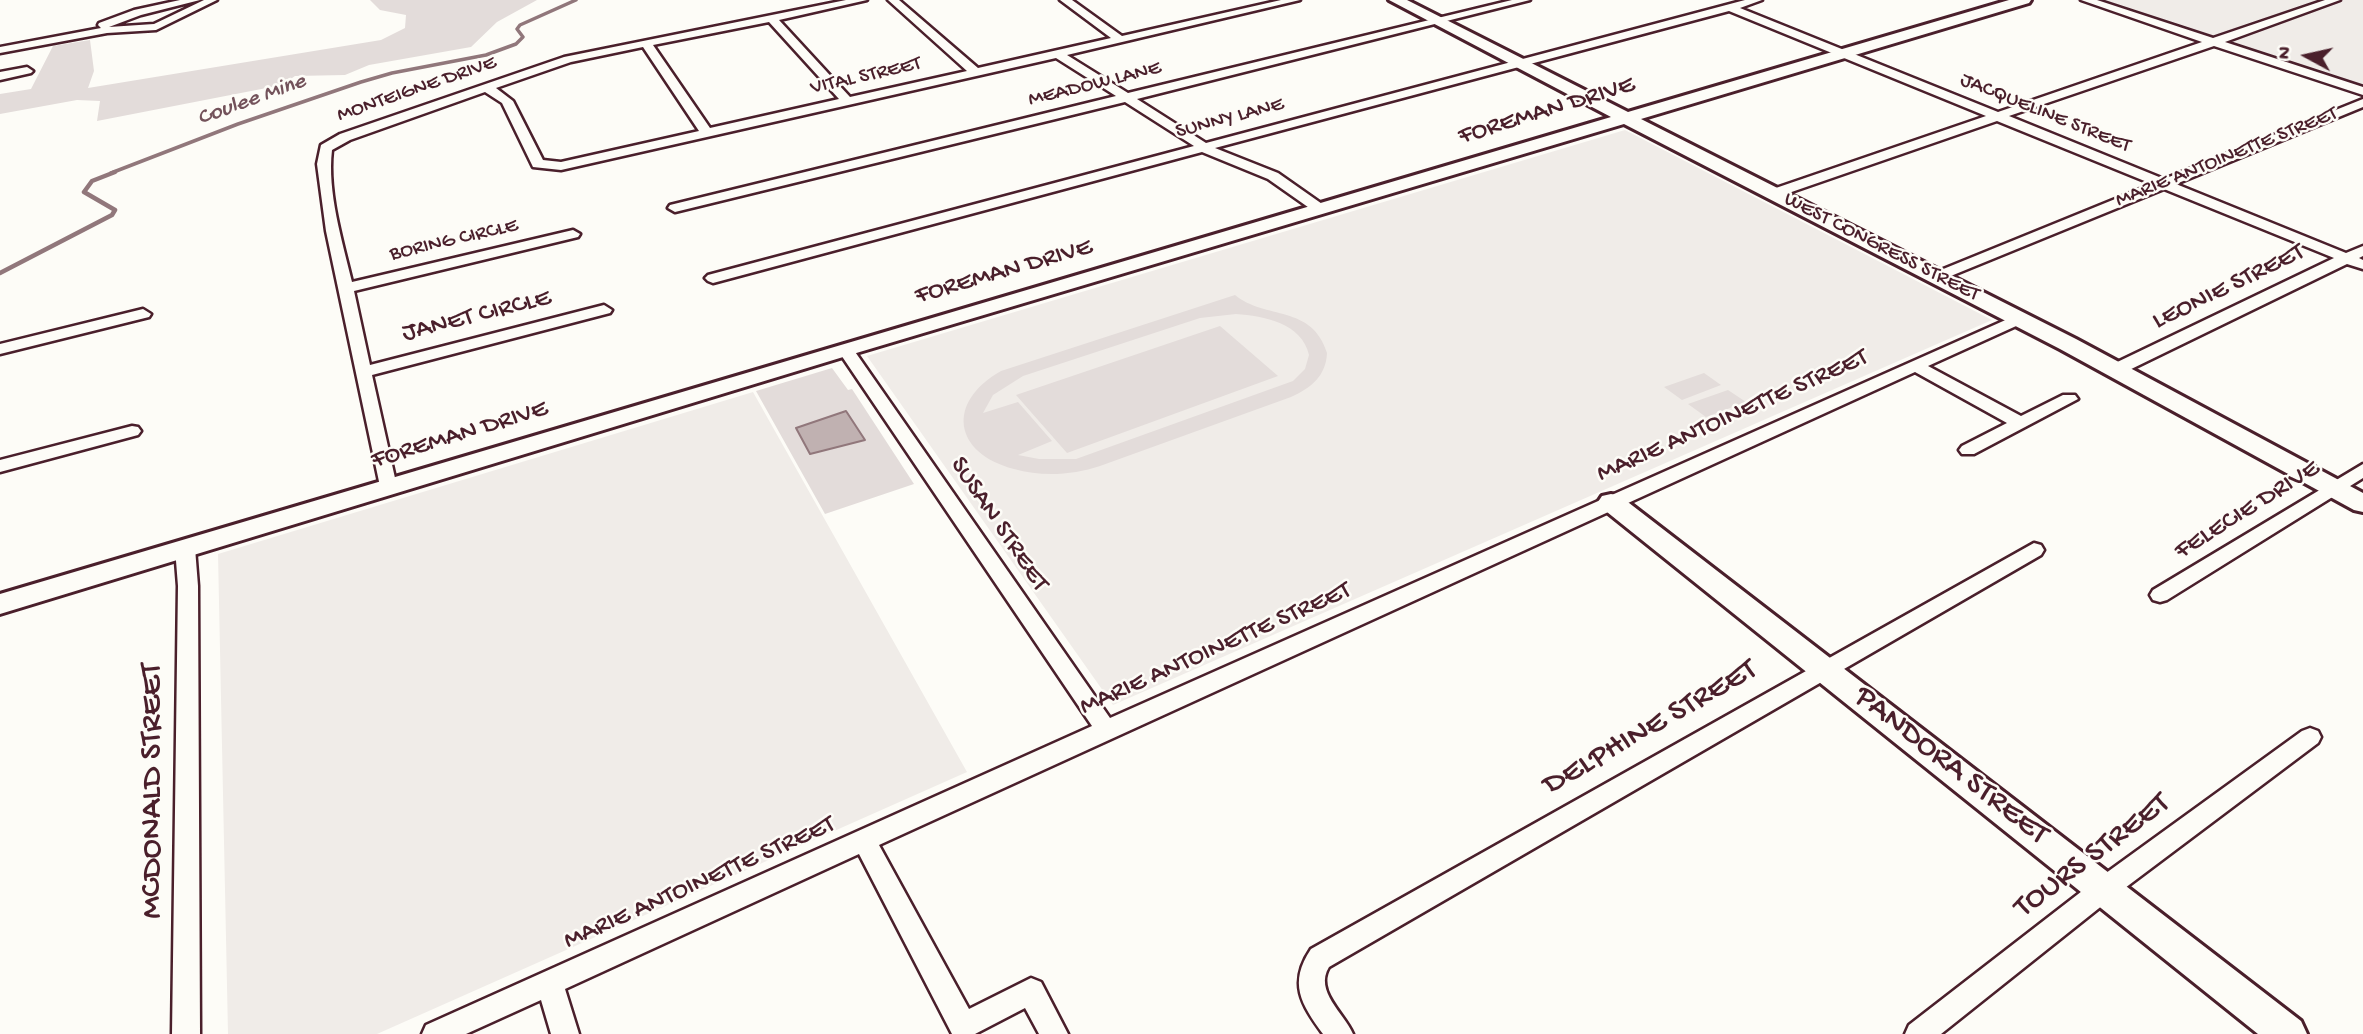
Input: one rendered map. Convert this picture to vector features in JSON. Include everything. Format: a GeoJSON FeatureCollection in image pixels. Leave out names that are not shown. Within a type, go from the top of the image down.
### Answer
{"type":"FeatureCollection","features":[{"type":"Feature","properties":{"kind":"street"},"geometry":{"type":"LineString","coordinates":[[0,50],[118,25],[138,12],[196,0]]}},
{"type":"Feature","properties":{"kind":"street"},"geometry":{"type":"LineString","coordinates":[[0,42],[118,25],[156,27],[212,0]]}},
{"type":"Feature","properties":{"kind":"street","name":"MONTEIGNE DRIVE"},"geometry":{"type":"LineString","coordinates":[[387,487],[327,191],[324,164],[326,148],[345,136],[568,59],[862,0]]}},
{"type":"Feature","properties":{"kind":"street"},"geometry":{"type":"LineString","coordinates":[[893,0],[976,72]]}},
{"type":"Feature","properties":{"kind":"street"},"geometry":{"type":"LineString","coordinates":[[1065,0],[1121,40]]}},
{"type":"Feature","properties":{"kind":"street"},"geometry":{"type":"LineString","coordinates":[[1238,0],[1254,9]]}},
{"type":"Feature","properties":{"kind":"street","name":"VITAL STREET"},"geometry":{"type":"LineString","coordinates":[[487,88],[505,97],[537,162],[542,166],[561,166],[1295,0]]}},
{"type":"Feature","properties":{"kind":"street","name":"WEST CONGRESS STREET"},"geometry":{"type":"LineString","coordinates":[[1396,0],[2020,319],[2363,504]]}},
{"type":"Feature","properties":{"kind":"street","name":"MEADOW LANE"},"geometry":{"type":"LineString","coordinates":[[675,208],[1525,0]]}},
{"type":"Feature","properties":{"kind":"street","name":"JACQUELINE STREET"},"geometry":{"type":"LineString","coordinates":[[1712,0],[2363,265]]}},
{"type":"Feature","properties":{"kind":"street","name":"SUNNY LANE"},"geometry":{"type":"LineString","coordinates":[[713,278],[1757,0]]}},
{"type":"Feature","properties":{"kind":"street","name":"FOREMAN DRIVE"},"geometry":{"type":"LineString","coordinates":[[0,604],[845,349],[2024,0]]}},
{"type":"Feature","properties":{"kind":"street"},"geometry":{"type":"LineString","coordinates":[[2085,0],[2363,92]]}},
{"type":"Feature","properties":{"kind":"street"},"geometry":{"type":"LineString","coordinates":[[2053,93],[2130,62],[2163,55],[2312,0]]}},
{"type":"Feature","properties":{"kind":"street"},"geometry":{"type":"LineString","coordinates":[[2206,40],[2335,0]]}},
{"type":"Feature","properties":{"kind":"street"},"geometry":{"type":"LineString","coordinates":[[168,7],[183,14]]}},
{"type":"Feature","properties":{"kind":"street"},"geometry":{"type":"LineString","coordinates":[[771,18],[847,101]]}},
{"type":"Feature","properties":{"kind":"street"},"geometry":{"type":"LineString","coordinates":[[645,43],[707,133]]}},
{"type":"Feature","properties":{"kind":"street"},"geometry":{"type":"LineString","coordinates":[[1058,54],[1205,148],[1273,176],[1320,209]]}},
{"type":"Feature","properties":{"kind":"street"},"geometry":{"type":"LineString","coordinates":[[1769,190],[2053,93],[2143,66],[2163,55]]}},
{"type":"Feature","properties":{"kind":"street"},"geometry":{"type":"LineString","coordinates":[[2130,62],[2143,66]]}},
{"type":"Feature","properties":{"kind":"street"},"geometry":{"type":"LineString","coordinates":[[0,76],[27,71]]}},
{"type":"Feature","properties":{"kind":"street","name":"MARIE ANTOINETTE STREET"},"geometry":{"type":"LineString","coordinates":[[1936,277],[2363,103]]}},
{"type":"Feature","properties":{"kind":"street","name":"BORING CIRCLE"},"geometry":{"type":"LineString","coordinates":[[346,288],[573,234]]}},
{"type":"Feature","properties":{"kind":"street","name":"LEONIE STREET"},"geometry":{"type":"LineString","coordinates":[[2116,370],[2363,250]]}},
{"type":"Feature","properties":{"kind":"street","name":"JANET CIRCLE"},"geometry":{"type":"LineString","coordinates":[[363,372],[604,310]]}},
{"type":"Feature","properties":{"kind":"street"},"geometry":{"type":"LineString","coordinates":[[0,349],[143,314]]}},
{"type":"Feature","properties":{"kind":"street","name":"MARIE ANTOINETTE STREET"},"geometry":{"type":"LineString","coordinates":[[436,1034],[2020,319]]}},
{"type":"Feature","properties":{"kind":"street","name":"SUSAN STREET"},"geometry":{"type":"LineString","coordinates":[[845,349],[1107,731]]}},
{"type":"Feature","properties":{"kind":"street"},"geometry":{"type":"LineString","coordinates":[[1916,365],[2020,424]]}},
{"type":"Feature","properties":{"kind":"street"},"geometry":{"type":"LineString","coordinates":[[1968,450],[2070,398]]}},
{"type":"Feature","properties":{"kind":"street"},"geometry":{"type":"LineString","coordinates":[[0,466],[132,431]]}},
{"type":"Feature","properties":{"kind":"street","name":"FELECIE DRIVE"},"geometry":{"type":"LineString","coordinates":[[2160,595],[2363,470]]}},
{"type":"Feature","properties":{"kind":"street","name":"PANDORA STREET"},"geometry":{"type":"LineString","coordinates":[[1611,502],[2288,1034]]}},
{"type":"Feature","properties":{"kind":"street","name":"MCDONALD STREET"},"geometry":{"type":"LineString","coordinates":[[185,548],[188,586],[186,1034]]}},
{"type":"Feature","properties":{"kind":"street","name":"DELPHINE STREET"},"geometry":{"type":"LineString","coordinates":[[1339,1034],[1313,996],[1310,976],[1312,968],[1320,958],[2034,550]]}},
{"type":"Feature","properties":{"kind":"street","name":"TOURS STREET"},"geometry":{"type":"LineString","coordinates":[[1919,1034],[2104,888],[2310,737]]}},
{"type":"Feature","properties":{"kind":"street"},"geometry":{"type":"LineString","coordinates":[[864,840],[963,1026],[1031,991],[1054,1034]]}},
{"type":"Feature","properties":{"kind":"street"},"geometry":{"type":"LineString","coordinates":[[550,983],[565,1034]]}},
{"type":"Feature","properties":{"kind":"shaded area"},"geometry":{"type":"Polygon","coordinates":[[[370,0],[537,0],[497,22],[471,47],[369,65],[345,75],[295,76],[282,85],[97,121],[100,101],[77,100],[0,114],[0,94],[31,89],[53,46],[90,40],[94,71],[88,88],[381,40],[405,28],[406,15],[380,10],[370,0]]]}},
{"type":"Feature","properties":{"kind":"shaded area"},"geometry":{"type":"Polygon","coordinates":[[[2076,0],[2363,0],[2363,94],[2076,0]]]}},
{"type":"Feature","properties":{"kind":"shaded area"},"geometry":{"type":"Polygon","coordinates":[[[1625,130],[1992,320],[1113,705],[867,356],[1625,130]]]}},
{"type":"Feature","properties":{"kind":"shaded area"},"geometry":{"type":"Polygon","coordinates":[[[1235,295],[1247,303],[1287,315],[1311,327],[1320,337],[1327,353],[1324,368],[1316,380],[1291,397],[1100,466],[1057,474],[1014,469],[978,451],[969,439],[964,426],[965,411],[971,397],[983,383],[1001,371],[1235,295]],[[1247,315],[1200,318],[1023,376],[993,395],[983,413],[1018,402],[1052,441],[1018,455],[1039,459],[1076,459],[1293,381],[1305,369],[1309,355],[1299,335],[1270,319],[1247,315]]]}},
{"type":"Feature","properties":{"kind":"shaded area"},"geometry":{"type":"Polygon","coordinates":[[[1220,326],[1278,376],[1067,453],[1016,395],[1220,326]]]}},
{"type":"Feature","properties":{"kind":"shaded area"},"geometry":{"type":"Polygon","coordinates":[[[832,368],[848,390],[852,389],[914,484],[825,514],[756,391],[832,368]]]}},
{"type":"Feature","properties":{"kind":"shaded area"},"geometry":{"type":"Polygon","coordinates":[[[1704,373],[1721,385],[1682,400],[1664,387],[1704,373]]]}},
{"type":"Feature","properties":{"kind":"shaded area"},"geometry":{"type":"Polygon","coordinates":[[[1728,390],[1746,402],[1706,417],[1688,404],[1728,390]]]}},
{"type":"Feature","properties":{"kind":"shaded area"},"geometry":{"type":"Polygon","coordinates":[[[753,392],[967,772],[377,1034],[228,1034],[218,554],[753,392]]]}},
{"type":"Feature","properties":{"kind":"shaded area"},"geometry":{"type":"Polygon","coordinates":[[[846,411],[865,440],[810,454],[796,428],[846,411]]]}},
{"type":"Feature","properties":{"kind":"waterway","name":"Coulee Mine"},"geometry":{"type":"LineString","coordinates":[[111,173],[238,124],[361,82],[392,73],[486,55],[516,44],[523,37],[517,29],[520,25],[576,0]]}},
{"type":"Feature","properties":{"kind":"waterway","name":"Coulee Mine"},"geometry":{"type":"LineString","coordinates":[[0,273],[112,215],[115,210],[84,192],[92,181],[115,172]]}}]}
